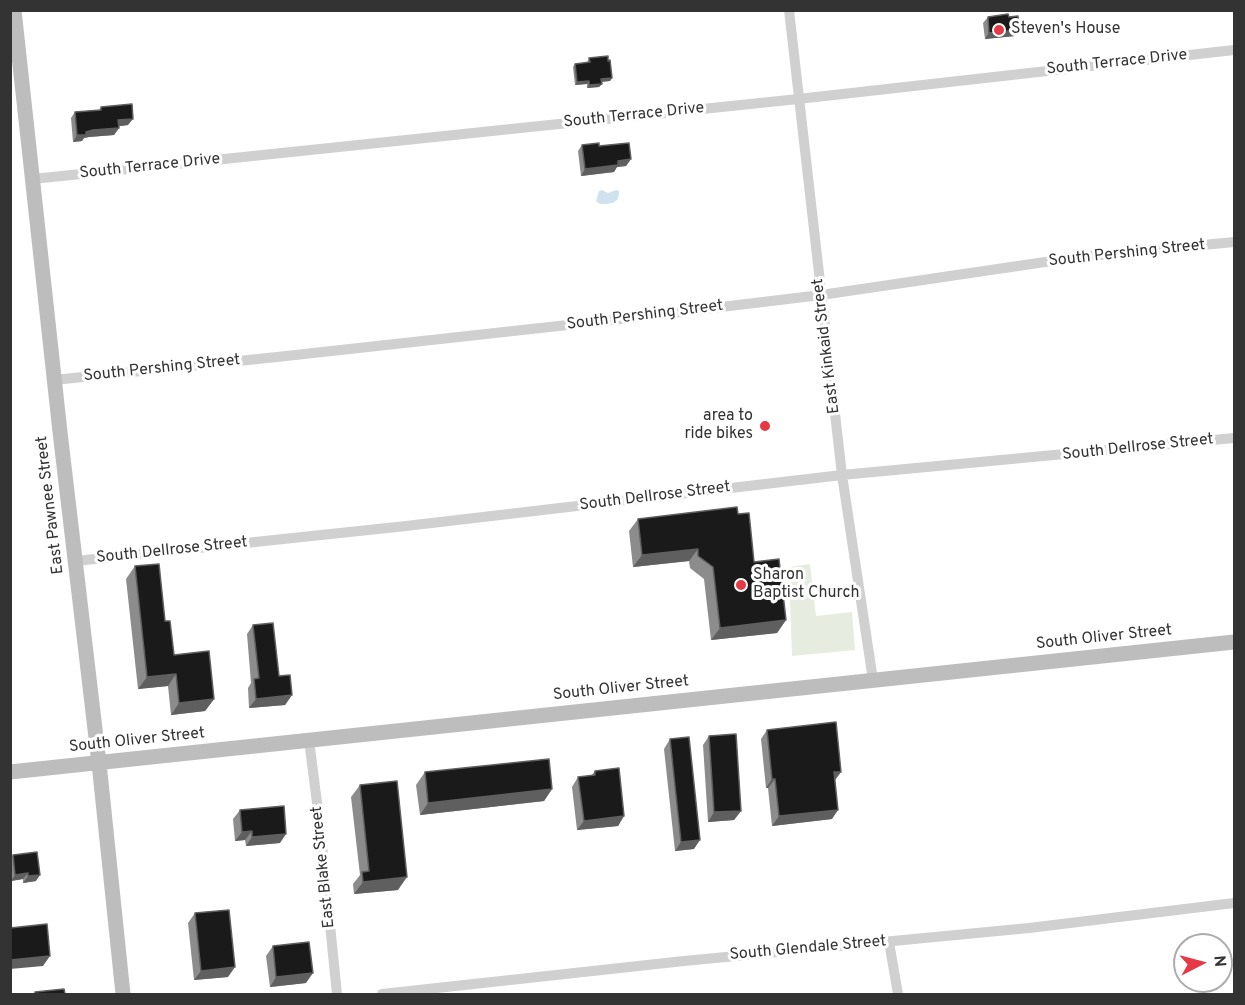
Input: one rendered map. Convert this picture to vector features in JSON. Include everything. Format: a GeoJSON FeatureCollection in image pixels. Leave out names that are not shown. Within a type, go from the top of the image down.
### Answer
{"type":"FeatureCollection","features":[{"type":"Feature","properties":{"kind":"main road","name":"East Pawnee Street"},"geometry":{"type":"LineString","coordinates":[[14,10],[123,994]]}},
{"type":"Feature","properties":{"kind":"main road","name":"South Oliver Street"},"geometry":{"type":"LineString","coordinates":[[10,772],[1234,642]]}},
{"type":"Feature","properties":{"kind":"street","name":"East Kinkaid Street"},"geometry":{"type":"LineString","coordinates":[[789,10],[842,476],[873,680]]}},
{"type":"Feature","properties":{"kind":"street","name":"South Terrace Drive"},"geometry":{"type":"LineString","coordinates":[[33,179],[798,99],[1234,50]]}},
{"type":"Feature","properties":{"kind":"street","name":"South Pershing Street"},"geometry":{"type":"LineString","coordinates":[[54,380],[821,295],[1079,257],[1234,242]]}},
{"type":"Feature","properties":{"kind":"street","name":"South Dellrose Street"},"geometry":{"type":"LineString","coordinates":[[76,561],[394,528],[842,476],[1234,438]]}},
{"type":"Feature","properties":{"kind":"street","name":"East Blake Street"},"geometry":{"type":"LineString","coordinates":[[309,740],[337,994]]}},
{"type":"Feature","properties":{"kind":"street","name":"South Glendale Street"},"geometry":{"type":"LineString","coordinates":[[382,994],[684,961],[1029,928],[1234,903]]}},
{"type":"Feature","properties":{"kind":"street"},"geometry":{"type":"LineString","coordinates":[[889,942],[898,994]]}},
{"type":"Feature","properties":{"kind":"shaded area"},"geometry":{"type":"Polygon","coordinates":[[[810,564],[816,616],[852,612],[855,650],[792,656],[789,567],[810,564]]]}},
{"type":"Feature","properties":{"kind":"water"},"geometry":{"type":"Polygon","coordinates":[[[599,191],[608,193],[619,191],[618,199],[611,203],[600,204],[596,201],[599,191]]]}},
{"type":"Feature","properties":{"kind":"building"},"geometry":{"type":"Polygon","coordinates":[[[1008,14],[1009,17],[1018,16],[1019,30],[989,33],[988,17],[1008,14]]]}},
{"type":"Feature","properties":{"kind":"building"},"geometry":{"type":"Polygon","coordinates":[[[608,56],[612,78],[601,79],[602,84],[589,85],[589,81],[577,82],[575,64],[590,62],[589,58],[608,56]]]}},
{"type":"Feature","properties":{"kind":"building"},"geometry":{"type":"Polygon","coordinates":[[[132,104],[133,119],[118,120],[119,128],[93,130],[86,132],[86,135],[77,135],[75,112],[132,104]]]}},
{"type":"Feature","properties":{"kind":"building"},"geometry":{"type":"Polygon","coordinates":[[[599,143],[599,146],[629,143],[631,159],[618,161],[618,165],[585,169],[582,145],[599,143]]]}},
{"type":"Feature","properties":{"kind":"building","name":"Sharon Baptist Church"},"geometry":{"type":"Polygon","coordinates":[[[737,507],[738,514],[749,513],[754,562],[779,559],[786,620],[720,628],[713,567],[698,556],[698,549],[642,555],[638,519],[737,507]]]}},
{"type":"Feature","properties":{"kind":"building"},"geometry":{"type":"Polygon","coordinates":[[[159,564],[165,621],[170,621],[174,655],[209,651],[214,699],[179,703],[176,674],[147,677],[135,566],[159,564]]]}},
{"type":"Feature","properties":{"kind":"building"},"geometry":{"type":"Polygon","coordinates":[[[273,623],[279,676],[290,675],[292,695],[256,699],[254,679],[259,678],[253,625],[273,623]]]}},
{"type":"Feature","properties":{"kind":"building"},"geometry":{"type":"Polygon","coordinates":[[[836,722],[841,772],[834,772],[838,810],[779,816],[775,779],[772,779],[767,730],[836,722]]]}},
{"type":"Feature","properties":{"kind":"building"},"geometry":{"type":"Polygon","coordinates":[[[736,734],[741,811],[714,812],[709,736],[736,734]]]}},
{"type":"Feature","properties":{"kind":"building"},"geometry":{"type":"Polygon","coordinates":[[[689,737],[700,840],[681,842],[670,739],[689,737]]]}},
{"type":"Feature","properties":{"kind":"building"},"geometry":{"type":"Polygon","coordinates":[[[549,759],[552,789],[428,803],[425,772],[549,759]]]}},
{"type":"Feature","properties":{"kind":"building"},"geometry":{"type":"Polygon","coordinates":[[[619,768],[624,816],[584,821],[578,777],[595,775],[595,771],[619,768]]]}},
{"type":"Feature","properties":{"kind":"building"},"geometry":{"type":"Polygon","coordinates":[[[397,781],[407,877],[363,882],[362,872],[369,871],[360,785],[397,781]]]}},
{"type":"Feature","properties":{"kind":"building"},"geometry":{"type":"Polygon","coordinates":[[[284,806],[286,834],[252,837],[252,831],[242,832],[240,810],[284,806]]]}},
{"type":"Feature","properties":{"kind":"building"},"geometry":{"type":"Polygon","coordinates":[[[37,852],[40,875],[28,876],[28,873],[15,875],[13,855],[37,852]]]}},
{"type":"Feature","properties":{"kind":"building"},"geometry":{"type":"Polygon","coordinates":[[[229,910],[235,967],[201,971],[195,913],[229,910]]]}},
{"type":"Feature","properties":{"kind":"building"},"geometry":{"type":"Polygon","coordinates":[[[47,924],[50,956],[10,960],[10,928],[47,924]]]}},
{"type":"Feature","properties":{"kind":"building"},"geometry":{"type":"Polygon","coordinates":[[[309,942],[313,973],[276,977],[273,946],[309,942]]]}},
{"type":"Feature","properties":{"kind":"building"},"geometry":{"type":"Polygon","coordinates":[[[64,989],[65,994],[35,994],[35,992],[64,989]]]}},
{"type":"Feature","properties":{"kind":"place","name":"Steven's House"},"geometry":{"type":"Point","coordinates":[999,30]}},
{"type":"Feature","properties":{"kind":"place","name":"area to ride bikes"},"geometry":{"type":"Point","coordinates":[765,426]}},
{"type":"Feature","properties":{"kind":"place","name":"Sharon Baptist Church"},"geometry":{"type":"Point","coordinates":[741,585]}}]}
